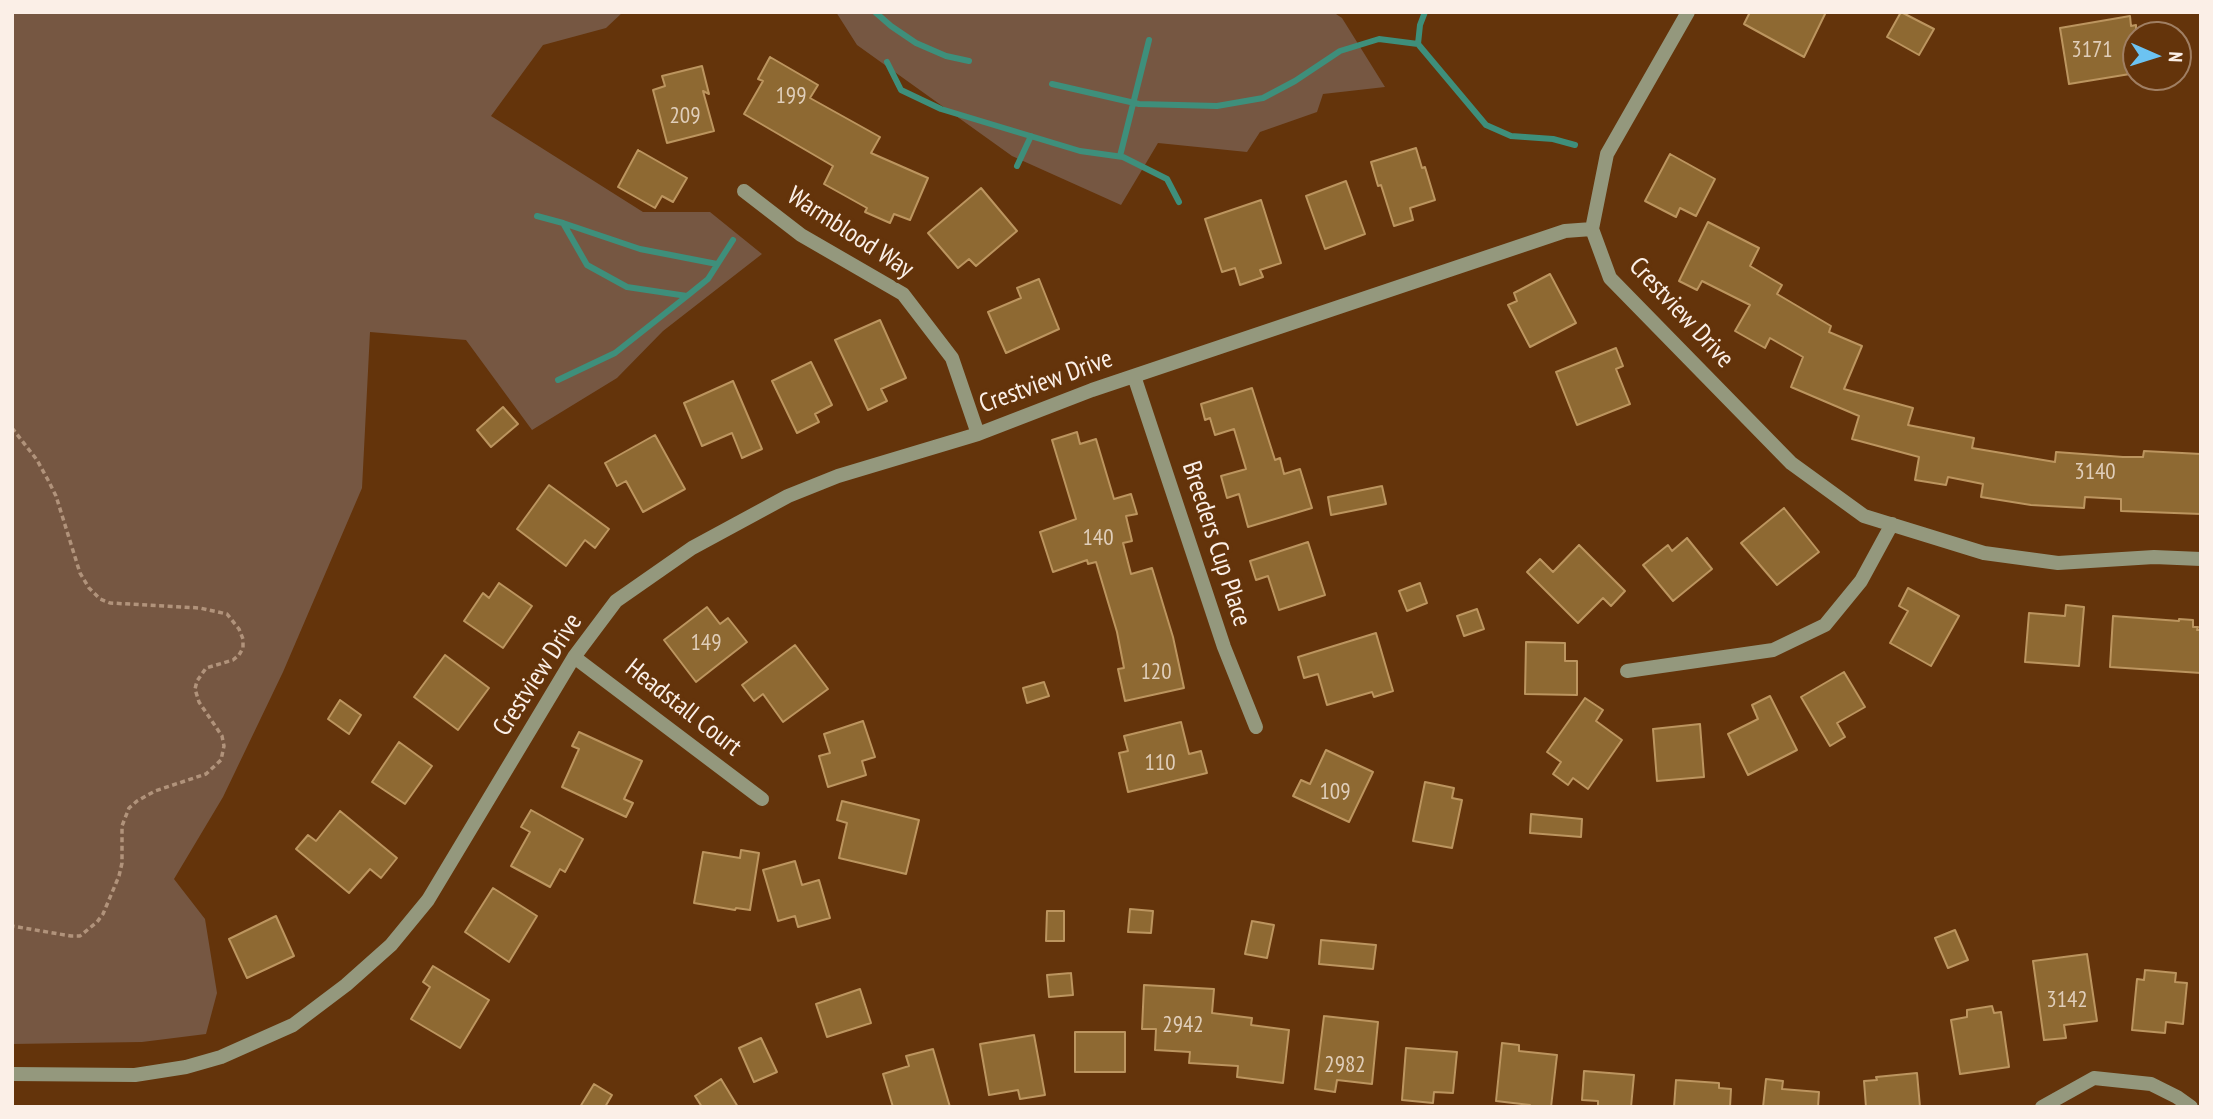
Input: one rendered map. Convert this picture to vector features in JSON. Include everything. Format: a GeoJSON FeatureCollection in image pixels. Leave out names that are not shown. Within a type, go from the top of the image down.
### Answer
{"type":"FeatureCollection","features":[{"type":"Feature","properties":{"kind":"street"},"geometry":{"type":"LineString","coordinates":[[1592,229],[1607,154],[1688,12]]}},
{"type":"Feature","properties":{"kind":"street","name":"Warmblood Way"},"geometry":{"type":"LineString","coordinates":[[744,191],[801,235],[903,294],[952,358],[978,434]]}},
{"type":"Feature","properties":{"kind":"street","name":"Crestview Drive"},"geometry":{"type":"LineString","coordinates":[[12,1074],[135,1075],[186,1067],[221,1057],[293,1025],[335,993],[391,945],[428,900],[574,657],[616,601],[692,548],[801,491],[838,476],[978,434],[1133,376],[1565,231],[1592,229],[1610,278],[1791,463],[1864,516],[1984,553],[2058,563],[2154,556],[2201,559]]}},
{"type":"Feature","properties":{"kind":"street","name":"Breeders Cup Place"},"geometry":{"type":"LineString","coordinates":[[1133,376],[1224,647],[1256,727]]}},
{"type":"Feature","properties":{"kind":"street"},"geometry":{"type":"LineString","coordinates":[[1627,671],[1773,650],[1825,625],[1861,581],[1892,524]]}},
{"type":"Feature","properties":{"kind":"street","name":"Headstall Court"},"geometry":{"type":"LineString","coordinates":[[574,657],[762,800]]}},
{"type":"Feature","properties":{"kind":"street"},"geometry":{"type":"LineString","coordinates":[[2042,1107],[2094,1078],[2151,1084],[2191,1107]]}},
{"type":"Feature","properties":{"kind":"path"},"geometry":{"type":"LineString","coordinates":[[12,428],[37,460],[48,480],[56,496],[80,573],[100,599],[110,603],[200,608],[227,614],[239,629],[243,648],[233,660],[206,668],[195,689],[199,702],[222,736],[224,746],[221,760],[206,774],[155,791],[129,808],[122,827],[122,863],[119,876],[97,922],[80,936],[12,926]]}},
{"type":"Feature","properties":{"kind":"shaded area"},"geometry":{"type":"Polygon","coordinates":[[[12,12],[623,12],[606,28],[543,45],[491,116],[643,212],[710,212],[762,254],[663,331],[617,378],[532,430],[466,340],[370,332],[362,488],[283,672],[223,797],[174,879],[205,919],[217,993],[206,1034],[142,1042],[12,1044],[12,12]]]}},
{"type":"Feature","properties":{"kind":"shaded area"},"geometry":{"type":"Polygon","coordinates":[[[836,12],[1333,12],[1342,18],[1385,87],[1323,94],[1317,112],[1260,132],[1247,152],[1158,143],[1121,205],[1012,156],[857,45],[836,12]]]}},
{"type":"Feature","properties":{"kind":"building"},"geometry":{"type":"Polygon","coordinates":[[[1750,12],[1826,12],[1804,57],[1744,24],[1750,12]]]}},
{"type":"Feature","properties":{"kind":"building"},"geometry":{"type":"Polygon","coordinates":[[[1901,12],[1934,29],[1919,55],[1887,37],[1901,12]]]}},
{"type":"Feature","properties":{"kind":"building"},"geometry":{"type":"Polygon","coordinates":[[[2130,16],[2130,21],[2122,21],[2122,75],[2069,84],[2060,28],[2130,16]]]}},
{"type":"Feature","properties":{"kind":"building"},"geometry":{"type":"Polygon","coordinates":[[[770,57],[818,85],[810,98],[880,137],[871,153],[928,178],[910,220],[894,214],[890,223],[865,212],[867,208],[824,184],[833,166],[744,114],[763,81],[758,79],[770,57]]]}},
{"type":"Feature","properties":{"kind":"building"},"geometry":{"type":"Polygon","coordinates":[[[702,66],[709,94],[703,91],[714,131],[667,143],[653,90],[665,86],[662,76],[702,66]]]}},
{"type":"Feature","properties":{"kind":"building"},"geometry":{"type":"Polygon","coordinates":[[[1416,148],[1435,200],[1410,208],[1413,220],[1394,226],[1371,162],[1416,148]]]}},
{"type":"Feature","properties":{"kind":"building"},"geometry":{"type":"Polygon","coordinates":[[[638,150],[687,178],[673,202],[662,196],[655,208],[618,187],[638,150]]]}},
{"type":"Feature","properties":{"kind":"building"},"geometry":{"type":"Polygon","coordinates":[[[1670,154],[1715,179],[1696,216],[1680,208],[1676,217],[1645,201],[1670,154]]]}},
{"type":"Feature","properties":{"kind":"building"},"geometry":{"type":"Polygon","coordinates":[[[1346,181],[1365,234],[1325,249],[1306,196],[1346,181]]]}},
{"type":"Feature","properties":{"kind":"building"},"geometry":{"type":"Polygon","coordinates":[[[981,188],[1017,231],[976,266],[969,259],[958,268],[928,233],[981,188]]]}},
{"type":"Feature","properties":{"kind":"building"},"geometry":{"type":"Polygon","coordinates":[[[1261,200],[1281,263],[1260,270],[1263,277],[1240,285],[1235,268],[1222,272],[1205,219],[1261,200]]]}},
{"type":"Feature","properties":{"kind":"building"},"geometry":{"type":"Polygon","coordinates":[[[1708,222],[1759,248],[1750,266],[1782,285],[1777,294],[1831,326],[1829,332],[1862,346],[1844,389],[1913,408],[1908,425],[1974,438],[1972,448],[2055,462],[2056,452],[2123,457],[2143,457],[2144,451],[2201,454],[2201,514],[2121,511],[2121,499],[2085,497],[2084,508],[2031,505],[1981,497],[1983,484],[1948,477],[1946,485],[1915,480],[1919,457],[1852,439],[1859,416],[1791,387],[1803,357],[1770,338],[1765,348],[1735,331],[1750,305],[1702,281],[1697,290],[1679,281],[1708,222]]]}},
{"type":"Feature","properties":{"kind":"building"},"geometry":{"type":"Polygon","coordinates":[[[1550,274],[1576,323],[1530,347],[1508,305],[1517,301],[1514,293],[1550,274]]]}},
{"type":"Feature","properties":{"kind":"building"},"geometry":{"type":"Polygon","coordinates":[[[1039,279],[1059,329],[1006,353],[988,312],[1021,298],[1017,288],[1039,279]]]}},
{"type":"Feature","properties":{"kind":"building"},"geometry":{"type":"Polygon","coordinates":[[[880,320],[906,378],[881,389],[887,401],[868,410],[835,340],[880,320]]]}},
{"type":"Feature","properties":{"kind":"building"},"geometry":{"type":"Polygon","coordinates":[[[1616,348],[1623,366],[1616,369],[1630,404],[1577,425],[1556,372],[1616,348]]]}},
{"type":"Feature","properties":{"kind":"building"},"geometry":{"type":"Polygon","coordinates":[[[811,362],[832,405],[815,414],[819,422],[797,433],[772,381],[811,362]]]}},
{"type":"Feature","properties":{"kind":"building"},"geometry":{"type":"Polygon","coordinates":[[[733,381],[762,449],[742,458],[732,433],[702,446],[684,403],[733,381]]]}},
{"type":"Feature","properties":{"kind":"building"},"geometry":{"type":"Polygon","coordinates":[[[1252,388],[1275,460],[1280,458],[1284,474],[1300,469],[1312,508],[1248,527],[1239,494],[1227,498],[1221,476],[1246,469],[1234,429],[1215,435],[1210,418],[1205,420],[1201,404],[1252,388]]]}},
{"type":"Feature","properties":{"kind":"building"},"geometry":{"type":"Polygon","coordinates":[[[503,407],[518,424],[491,447],[477,430],[503,407]]]}},
{"type":"Feature","properties":{"kind":"building"},"geometry":{"type":"Polygon","coordinates":[[[1077,432],[1080,444],[1096,439],[1114,499],[1131,494],[1137,514],[1126,516],[1132,541],[1123,543],[1131,574],[1152,568],[1173,637],[1184,688],[1125,701],[1118,669],[1124,668],[1117,632],[1096,562],[1088,564],[1087,560],[1053,572],[1040,532],[1076,519],[1052,440],[1077,432]]]}},
{"type":"Feature","properties":{"kind":"building"},"geometry":{"type":"Polygon","coordinates":[[[655,435],[685,489],[643,512],[626,481],[617,486],[605,463],[655,435]]]}},
{"type":"Feature","properties":{"kind":"building"},"geometry":{"type":"Polygon","coordinates":[[[549,485],[609,529],[595,548],[585,540],[566,566],[517,529],[549,485]]]}},
{"type":"Feature","properties":{"kind":"building"},"geometry":{"type":"Polygon","coordinates":[[[1382,486],[1386,504],[1331,515],[1328,497],[1382,486]]]}},
{"type":"Feature","properties":{"kind":"building"},"geometry":{"type":"Polygon","coordinates":[[[1784,508],[1819,552],[1777,585],[1741,543],[1784,508]]]}},
{"type":"Feature","properties":{"kind":"building"},"geometry":{"type":"Polygon","coordinates":[[[1687,538],[1712,569],[1673,601],[1643,565],[1668,545],[1672,551],[1687,538]]]}},
{"type":"Feature","properties":{"kind":"building"},"geometry":{"type":"Polygon","coordinates":[[[1308,542],[1325,595],[1279,610],[1268,576],[1256,580],[1250,561],[1308,542]]]}},
{"type":"Feature","properties":{"kind":"building"},"geometry":{"type":"Polygon","coordinates":[[[1579,545],[1625,591],[1611,606],[1603,598],[1578,623],[1527,572],[1540,559],[1553,572],[1579,545]]]}},
{"type":"Feature","properties":{"kind":"building"},"geometry":{"type":"Polygon","coordinates":[[[499,583],[532,606],[503,648],[464,621],[483,593],[489,598],[499,583]]]}},
{"type":"Feature","properties":{"kind":"building"},"geometry":{"type":"Polygon","coordinates":[[[1420,583],[1427,603],[1407,611],[1399,591],[1420,583]]]}},
{"type":"Feature","properties":{"kind":"building"},"geometry":{"type":"Polygon","coordinates":[[[1908,588],[1959,616],[1931,666],[1890,643],[1908,611],[1899,606],[1908,588]]]}},
{"type":"Feature","properties":{"kind":"building"},"geometry":{"type":"Polygon","coordinates":[[[2066,605],[2084,607],[2079,666],[2025,662],[2029,613],[2065,616],[2066,605]]]}},
{"type":"Feature","properties":{"kind":"building"},"geometry":{"type":"Polygon","coordinates":[[[707,607],[720,624],[728,618],[747,642],[696,682],[664,640],[707,607]]]}},
{"type":"Feature","properties":{"kind":"building"},"geometry":{"type":"Polygon","coordinates":[[[1477,609],[1484,629],[1464,636],[1457,616],[1477,609]]]}},
{"type":"Feature","properties":{"kind":"building"},"geometry":{"type":"Polygon","coordinates":[[[2113,616],[2193,620],[2193,627],[2201,630],[2201,673],[2110,667],[2113,616]]]}},
{"type":"Feature","properties":{"kind":"building"},"geometry":{"type":"Polygon","coordinates":[[[1376,633],[1393,691],[1374,697],[1372,692],[1327,705],[1318,674],[1304,678],[1298,657],[1376,633]]]}},
{"type":"Feature","properties":{"kind":"building"},"geometry":{"type":"Polygon","coordinates":[[[1526,642],[1565,643],[1565,661],[1577,661],[1577,695],[1525,694],[1526,642]]]}},
{"type":"Feature","properties":{"kind":"building"},"geometry":{"type":"Polygon","coordinates":[[[795,645],[828,689],[783,722],[763,694],[754,701],[742,685],[795,645]]]}},
{"type":"Feature","properties":{"kind":"building"},"geometry":{"type":"Polygon","coordinates":[[[445,655],[489,688],[458,730],[414,697],[445,655]]]}},
{"type":"Feature","properties":{"kind":"building"},"geometry":{"type":"Polygon","coordinates":[[[1844,672],[1865,707],[1837,723],[1845,737],[1830,746],[1801,697],[1844,672]]]}},
{"type":"Feature","properties":{"kind":"building"},"geometry":{"type":"Polygon","coordinates":[[[1044,682],[1049,696],[1027,703],[1023,688],[1044,682]]]}},
{"type":"Feature","properties":{"kind":"building"},"geometry":{"type":"Polygon","coordinates":[[[1770,696],[1797,750],[1748,775],[1728,734],[1758,719],[1752,705],[1770,696]]]}},
{"type":"Feature","properties":{"kind":"building"},"geometry":{"type":"Polygon","coordinates":[[[1585,698],[1603,710],[1596,721],[1622,740],[1588,789],[1573,778],[1568,785],[1553,774],[1561,762],[1547,752],[1585,698]]]}},
{"type":"Feature","properties":{"kind":"building"},"geometry":{"type":"Polygon","coordinates":[[[340,700],[361,715],[349,734],[328,719],[340,700]]]}},
{"type":"Feature","properties":{"kind":"building"},"geometry":{"type":"Polygon","coordinates":[[[863,721],[875,757],[862,761],[866,775],[828,787],[819,756],[830,753],[824,734],[863,721]]]}},
{"type":"Feature","properties":{"kind":"building"},"geometry":{"type":"Polygon","coordinates":[[[1181,722],[1189,754],[1201,751],[1207,773],[1128,792],[1119,753],[1128,751],[1124,736],[1181,722]]]}},
{"type":"Feature","properties":{"kind":"building"},"geometry":{"type":"Polygon","coordinates":[[[1700,724],[1704,777],[1657,781],[1653,729],[1700,724]]]}},
{"type":"Feature","properties":{"kind":"building"},"geometry":{"type":"Polygon","coordinates":[[[579,732],[642,761],[624,799],[633,803],[626,817],[562,787],[579,749],[572,746],[579,732]]]}},
{"type":"Feature","properties":{"kind":"building"},"geometry":{"type":"Polygon","coordinates":[[[399,742],[432,766],[405,804],[372,782],[399,742]]]}},
{"type":"Feature","properties":{"kind":"building"},"geometry":{"type":"Polygon","coordinates":[[[1326,750],[1373,772],[1349,822],[1293,796],[1301,780],[1310,784],[1326,750]]]}},
{"type":"Feature","properties":{"kind":"building"},"geometry":{"type":"Polygon","coordinates":[[[1425,782],[1454,788],[1452,798],[1462,800],[1452,848],[1413,841],[1425,782]]]}},
{"type":"Feature","properties":{"kind":"building"},"geometry":{"type":"Polygon","coordinates":[[[842,801],[919,820],[906,874],[839,858],[847,823],[837,820],[842,801]]]}},
{"type":"Feature","properties":{"kind":"building"},"geometry":{"type":"Polygon","coordinates":[[[531,810],[583,839],[565,872],[560,869],[550,887],[511,866],[530,832],[521,827],[531,810]]]}},
{"type":"Feature","properties":{"kind":"building"},"geometry":{"type":"Polygon","coordinates":[[[340,811],[397,858],[381,878],[370,869],[349,893],[296,849],[308,835],[316,841],[340,811]]]}},
{"type":"Feature","properties":{"kind":"building"},"geometry":{"type":"Polygon","coordinates":[[[1531,814],[1582,819],[1581,837],[1530,833],[1531,814]]]}},
{"type":"Feature","properties":{"kind":"building"},"geometry":{"type":"Polygon","coordinates":[[[741,850],[759,853],[750,910],[694,903],[703,852],[740,858],[741,850]]]}},
{"type":"Feature","properties":{"kind":"building"},"geometry":{"type":"Polygon","coordinates":[[[795,861],[802,885],[819,880],[830,918],[798,927],[795,916],[778,921],[763,870],[795,861]]]}},
{"type":"Feature","properties":{"kind":"building"},"geometry":{"type":"Polygon","coordinates":[[[493,888],[537,916],[509,962],[465,932],[493,888]]]}},
{"type":"Feature","properties":{"kind":"building"},"geometry":{"type":"Polygon","coordinates":[[[1130,909],[1153,911],[1151,933],[1128,932],[1130,909]]]}},
{"type":"Feature","properties":{"kind":"building"},"geometry":{"type":"Polygon","coordinates":[[[1047,911],[1064,911],[1064,941],[1046,941],[1047,911]]]}},
{"type":"Feature","properties":{"kind":"building"},"geometry":{"type":"Polygon","coordinates":[[[276,916],[294,956],[247,978],[229,939],[276,916]]]}},
{"type":"Feature","properties":{"kind":"building"},"geometry":{"type":"Polygon","coordinates":[[[1252,921],[1274,925],[1267,958],[1245,954],[1252,921]]]}},
{"type":"Feature","properties":{"kind":"building"},"geometry":{"type":"Polygon","coordinates":[[[1955,930],[1968,960],[1948,968],[1935,938],[1955,930]]]}},
{"type":"Feature","properties":{"kind":"building"},"geometry":{"type":"Polygon","coordinates":[[[1321,940],[1376,945],[1373,969],[1319,964],[1321,940]]]}},
{"type":"Feature","properties":{"kind":"building"},"geometry":{"type":"Polygon","coordinates":[[[2087,954],[2097,1021],[2064,1025],[2066,1038],[2044,1040],[2033,961],[2087,954]]]}},
{"type":"Feature","properties":{"kind":"building"},"geometry":{"type":"Polygon","coordinates":[[[433,966],[489,1000],[460,1048],[411,1019],[430,987],[423,982],[433,966]]]}},
{"type":"Feature","properties":{"kind":"building"},"geometry":{"type":"Polygon","coordinates":[[[2145,970],[2176,973],[2175,982],[2187,983],[2183,1024],[2166,1022],[2165,1033],[2132,1030],[2137,979],[2144,980],[2145,970]]]}},
{"type":"Feature","properties":{"kind":"building"},"geometry":{"type":"Polygon","coordinates":[[[1071,973],[1073,995],[1049,997],[1047,975],[1071,973]]]}},
{"type":"Feature","properties":{"kind":"building"},"geometry":{"type":"Polygon","coordinates":[[[1144,985],[1214,989],[1212,1013],[1252,1018],[1251,1025],[1289,1030],[1283,1083],[1237,1077],[1238,1066],[1189,1063],[1190,1052],[1155,1050],[1156,1029],[1142,1029],[1144,985]]]}},
{"type":"Feature","properties":{"kind":"building"},"geometry":{"type":"Polygon","coordinates":[[[860,989],[871,1023],[827,1037],[816,1004],[860,989]]]}},
{"type":"Feature","properties":{"kind":"building"},"geometry":{"type":"Polygon","coordinates":[[[1992,1006],[1994,1013],[2001,1012],[2009,1067],[1960,1074],[1951,1020],[1967,1017],[1967,1010],[1992,1006]]]}},
{"type":"Feature","properties":{"kind":"building"},"geometry":{"type":"Polygon","coordinates":[[[1324,1016],[1378,1022],[1372,1084],[1337,1080],[1335,1092],[1315,1089],[1324,1016]]]}},
{"type":"Feature","properties":{"kind":"building"},"geometry":{"type":"Polygon","coordinates":[[[1075,1032],[1125,1032],[1125,1072],[1075,1072],[1075,1032]]]}},
{"type":"Feature","properties":{"kind":"building"},"geometry":{"type":"Polygon","coordinates":[[[1034,1035],[1045,1095],[1020,1099],[1018,1090],[989,1095],[980,1044],[1034,1035]]]}},
{"type":"Feature","properties":{"kind":"building"},"geometry":{"type":"Polygon","coordinates":[[[761,1038],[777,1072],[754,1082],[739,1048],[761,1038]]]}},
{"type":"Feature","properties":{"kind":"building"},"geometry":{"type":"Polygon","coordinates":[[[1502,1043],[1519,1045],[1519,1051],[1557,1055],[1551,1107],[1530,1107],[1496,1101],[1502,1043]]]}},
{"type":"Feature","properties":{"kind":"building"},"geometry":{"type":"Polygon","coordinates":[[[1406,1048],[1457,1052],[1453,1093],[1434,1092],[1433,1103],[1402,1100],[1406,1048]]]}},
{"type":"Feature","properties":{"kind":"building"},"geometry":{"type":"Polygon","coordinates":[[[933,1049],[950,1107],[893,1107],[883,1074],[909,1066],[906,1056],[933,1049]]]}},
{"type":"Feature","properties":{"kind":"building"},"geometry":{"type":"Polygon","coordinates":[[[1584,1071],[1634,1075],[1631,1107],[1598,1107],[1598,1101],[1582,1100],[1584,1071]]]}},
{"type":"Feature","properties":{"kind":"building"},"geometry":{"type":"Polygon","coordinates":[[[1917,1073],[1920,1107],[1866,1107],[1864,1081],[1877,1080],[1876,1077],[1917,1073]]]}},
{"type":"Feature","properties":{"kind":"building"},"geometry":{"type":"Polygon","coordinates":[[[721,1079],[738,1107],[702,1107],[695,1096],[721,1079]]]}},
{"type":"Feature","properties":{"kind":"building"},"geometry":{"type":"Polygon","coordinates":[[[1766,1079],[1783,1081],[1782,1089],[1819,1092],[1818,1107],[1763,1107],[1766,1079]]]}},
{"type":"Feature","properties":{"kind":"building"},"geometry":{"type":"Polygon","coordinates":[[[1676,1080],[1719,1083],[1719,1088],[1731,1089],[1730,1107],[1674,1107],[1676,1080]]]}},
{"type":"Feature","properties":{"kind":"building"},"geometry":{"type":"Polygon","coordinates":[[[594,1084],[612,1095],[605,1107],[580,1107],[594,1084]]]}},
{"type":"Feature","properties":{"kind":"waterway"},"geometry":{"type":"LineString","coordinates":[[875,12],[916,43],[946,56],[969,61]]}},
{"type":"Feature","properties":{"kind":"waterway"},"geometry":{"type":"LineString","coordinates":[[1418,44],[1420,25],[1425,12]]}},
{"type":"Feature","properties":{"kind":"waterway"},"geometry":{"type":"LineString","coordinates":[[1052,84],[1139,104],[1217,106],[1263,98],[1295,81],[1340,51],[1379,39],[1418,44],[1486,125],[1511,136],[1553,139],[1575,145]]}},
{"type":"Feature","properties":{"kind":"waterway"},"geometry":{"type":"LineString","coordinates":[[1120,156],[1149,40]]}},
{"type":"Feature","properties":{"kind":"waterway"},"geometry":{"type":"LineString","coordinates":[[887,62],[901,90],[941,109],[1080,151],[1123,157],[1167,179],[1179,202]]}},
{"type":"Feature","properties":{"kind":"waterway"},"geometry":{"type":"LineString","coordinates":[[1017,166],[1031,136]]}},
{"type":"Feature","properties":{"kind":"waterway"},"geometry":{"type":"LineString","coordinates":[[537,216],[563,223],[587,265],[627,287],[687,296],[708,279],[733,240]]}},
{"type":"Feature","properties":{"kind":"waterway"},"geometry":{"type":"LineString","coordinates":[[563,223],[640,249],[717,264]]}},
{"type":"Feature","properties":{"kind":"waterway"},"geometry":{"type":"LineString","coordinates":[[558,380],[615,353],[687,296]]}}]}
